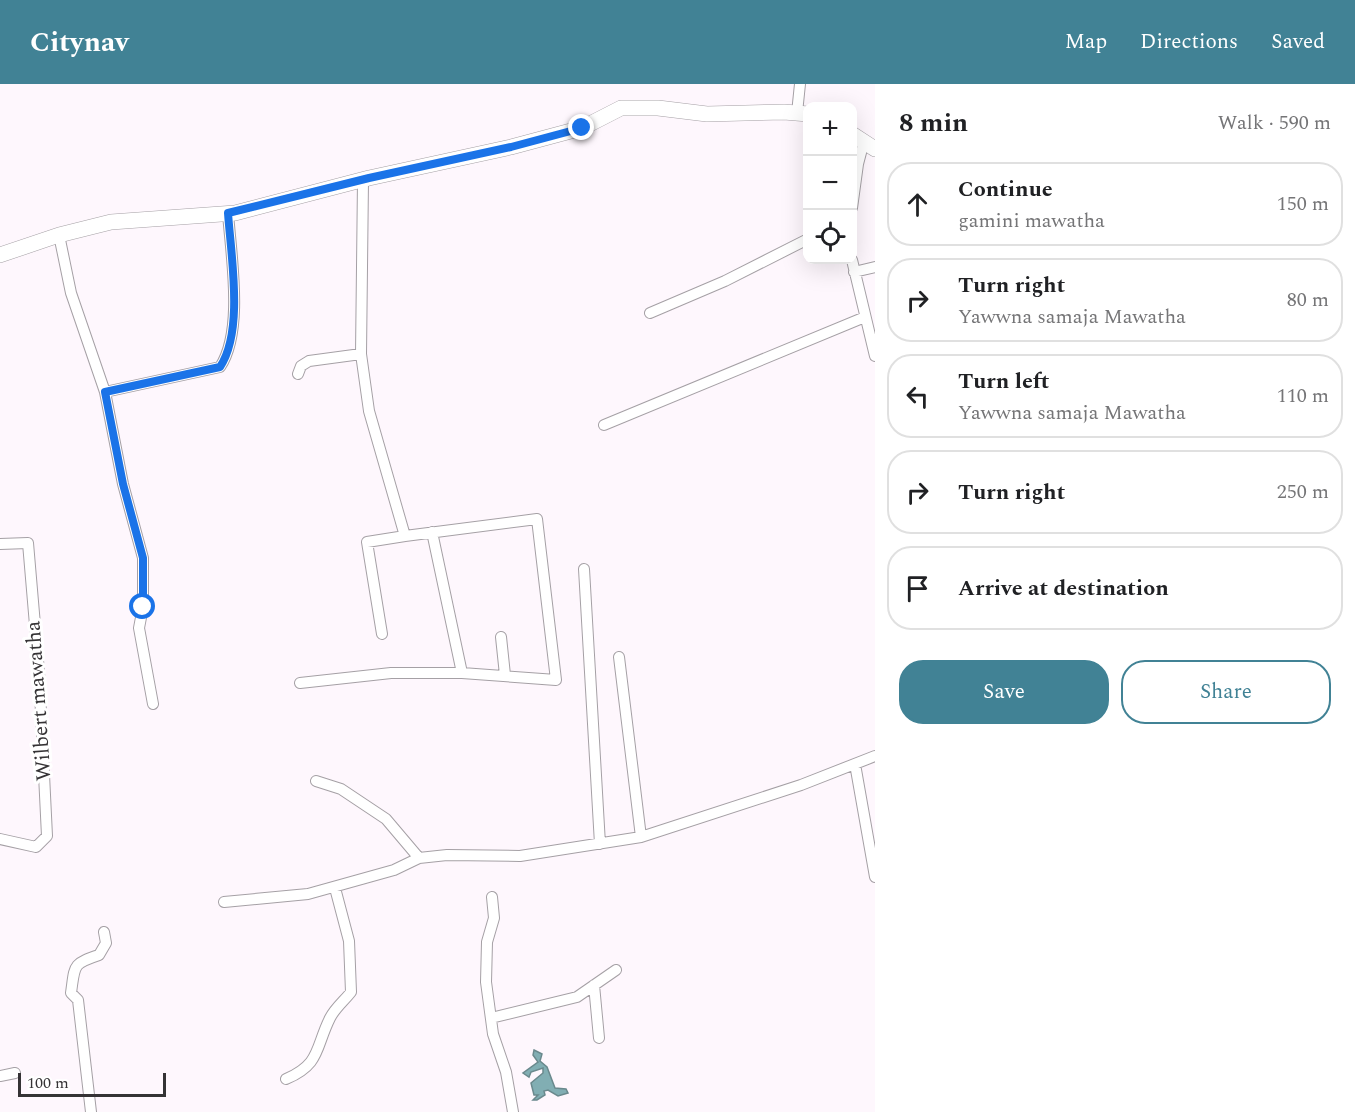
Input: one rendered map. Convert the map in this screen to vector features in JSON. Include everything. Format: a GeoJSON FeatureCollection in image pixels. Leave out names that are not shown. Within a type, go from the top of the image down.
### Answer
{"type":"FeatureCollection","features":[{"type":"Feature","properties":{"kind":"street"},"geometry":{"type":"LineString","coordinates":[[0,255],[111,222],[228,213],[511,147],[582,128],[621,108],[658,108],[707,114],[784,112],[802,114],[800,84]]}},
{"type":"Feature","properties":{"kind":"street"},"geometry":{"type":"LineString","coordinates":[[857,172],[864,141]]}},
{"type":"Feature","properties":{"kind":"street"},"geometry":{"type":"LineString","coordinates":[[363,180],[361,354],[369,411],[405,536]]}},
{"type":"Feature","properties":{"kind":"street"},"geometry":{"type":"LineString","coordinates":[[105,392],[220,367],[228,356],[235,311],[228,213]]}},
{"type":"Feature","properties":{"kind":"street"},"geometry":{"type":"LineString","coordinates":[[59,236],[71,293],[105,392],[123,484],[143,558],[143,607],[139,628],[153,704]]}},
{"type":"Feature","properties":{"kind":"street"},"geometry":{"type":"LineString","coordinates":[[650,313],[725,281],[803,241]]}},
{"type":"Feature","properties":{"kind":"street"},"geometry":{"type":"LineString","coordinates":[[853,264],[875,356]]}},
{"type":"Feature","properties":{"kind":"street"},"geometry":{"type":"LineString","coordinates":[[854,272],[875,267]]}},
{"type":"Feature","properties":{"kind":"street"},"geometry":{"type":"LineString","coordinates":[[862,302],[875,299]]}},
{"type":"Feature","properties":{"kind":"street"},"geometry":{"type":"LineString","coordinates":[[604,425],[865,317]]}},
{"type":"Feature","properties":{"kind":"street"},"geometry":{"type":"LineString","coordinates":[[298,374],[301,366],[309,361],[361,354]]}},
{"type":"Feature","properties":{"kind":"street"},"geometry":{"type":"LineString","coordinates":[[300,683],[392,673],[462,673],[556,680],[537,519],[367,542],[382,634]]}},
{"type":"Feature","properties":{"kind":"street"},"geometry":{"type":"LineString","coordinates":[[432,532],[462,673]]}},
{"type":"Feature","properties":{"kind":"street","name":"Wilbert mawatha"},"geometry":{"type":"LineString","coordinates":[[0,544],[28,543],[39,672],[47,836],[36,847],[0,839]]}},
{"type":"Feature","properties":{"kind":"street"},"geometry":{"type":"LineString","coordinates":[[584,569],[600,844]]}},
{"type":"Feature","properties":{"kind":"street"},"geometry":{"type":"LineString","coordinates":[[501,637],[505,675]]}},
{"type":"Feature","properties":{"kind":"street"},"geometry":{"type":"LineString","coordinates":[[619,657],[641,837]]}},
{"type":"Feature","properties":{"kind":"street"},"geometry":{"type":"LineString","coordinates":[[224,902],[309,894],[394,870],[419,858],[447,855],[520,856],[641,837],[801,785],[875,756]]}},
{"type":"Feature","properties":{"kind":"street"},"geometry":{"type":"LineString","coordinates":[[855,764],[875,877]]}},
{"type":"Feature","properties":{"kind":"street"},"geometry":{"type":"LineString","coordinates":[[316,781],[341,789],[386,819],[419,858]]}},
{"type":"Feature","properties":{"kind":"street"},"geometry":{"type":"LineString","coordinates":[[286,1079],[302,1072],[311,1064],[331,1015],[351,992],[349,941],[335,888]]}},
{"type":"Feature","properties":{"kind":"street"},"geometry":{"type":"LineString","coordinates":[[492,897],[494,918],[487,942],[486,982],[493,1034],[506,1072],[513,1112]]}},
{"type":"Feature","properties":{"kind":"street"},"geometry":{"type":"LineString","coordinates":[[91,1112],[78,1000],[71,993],[75,968],[80,962],[99,955],[106,943],[104,932]]}},
{"type":"Feature","properties":{"kind":"street"},"geometry":{"type":"LineString","coordinates":[[491,1018],[577,997],[616,970]]}},
{"type":"Feature","properties":{"kind":"street"},"geometry":{"type":"LineString","coordinates":[[594,984],[599,1038]]}},
{"type":"Feature","properties":{"kind":"street"},"geometry":{"type":"LineString","coordinates":[[0,1076],[15,1073]]}},
{"type":"Feature","properties":{"kind":"water"},"geometry":{"type":"Polygon","coordinates":[[[534,1050],[542,1054],[540,1061],[547,1067],[555,1088],[566,1089],[568,1093],[558,1096],[548,1090],[544,1091],[545,1095],[533,1100],[538,1095],[534,1095],[531,1083],[543,1073],[543,1068],[531,1072],[529,1077],[523,1073],[538,1062],[533,1055],[534,1050]]]}},
{"type":"Feature","properties":{"kind":"route"},"geometry":{"type":"LineString","coordinates":[[143,607],[143,558],[123,484],[105,392],[220,367],[228,356],[235,311],[228,213],[369,178],[511,147],[582,128]]}}]}
